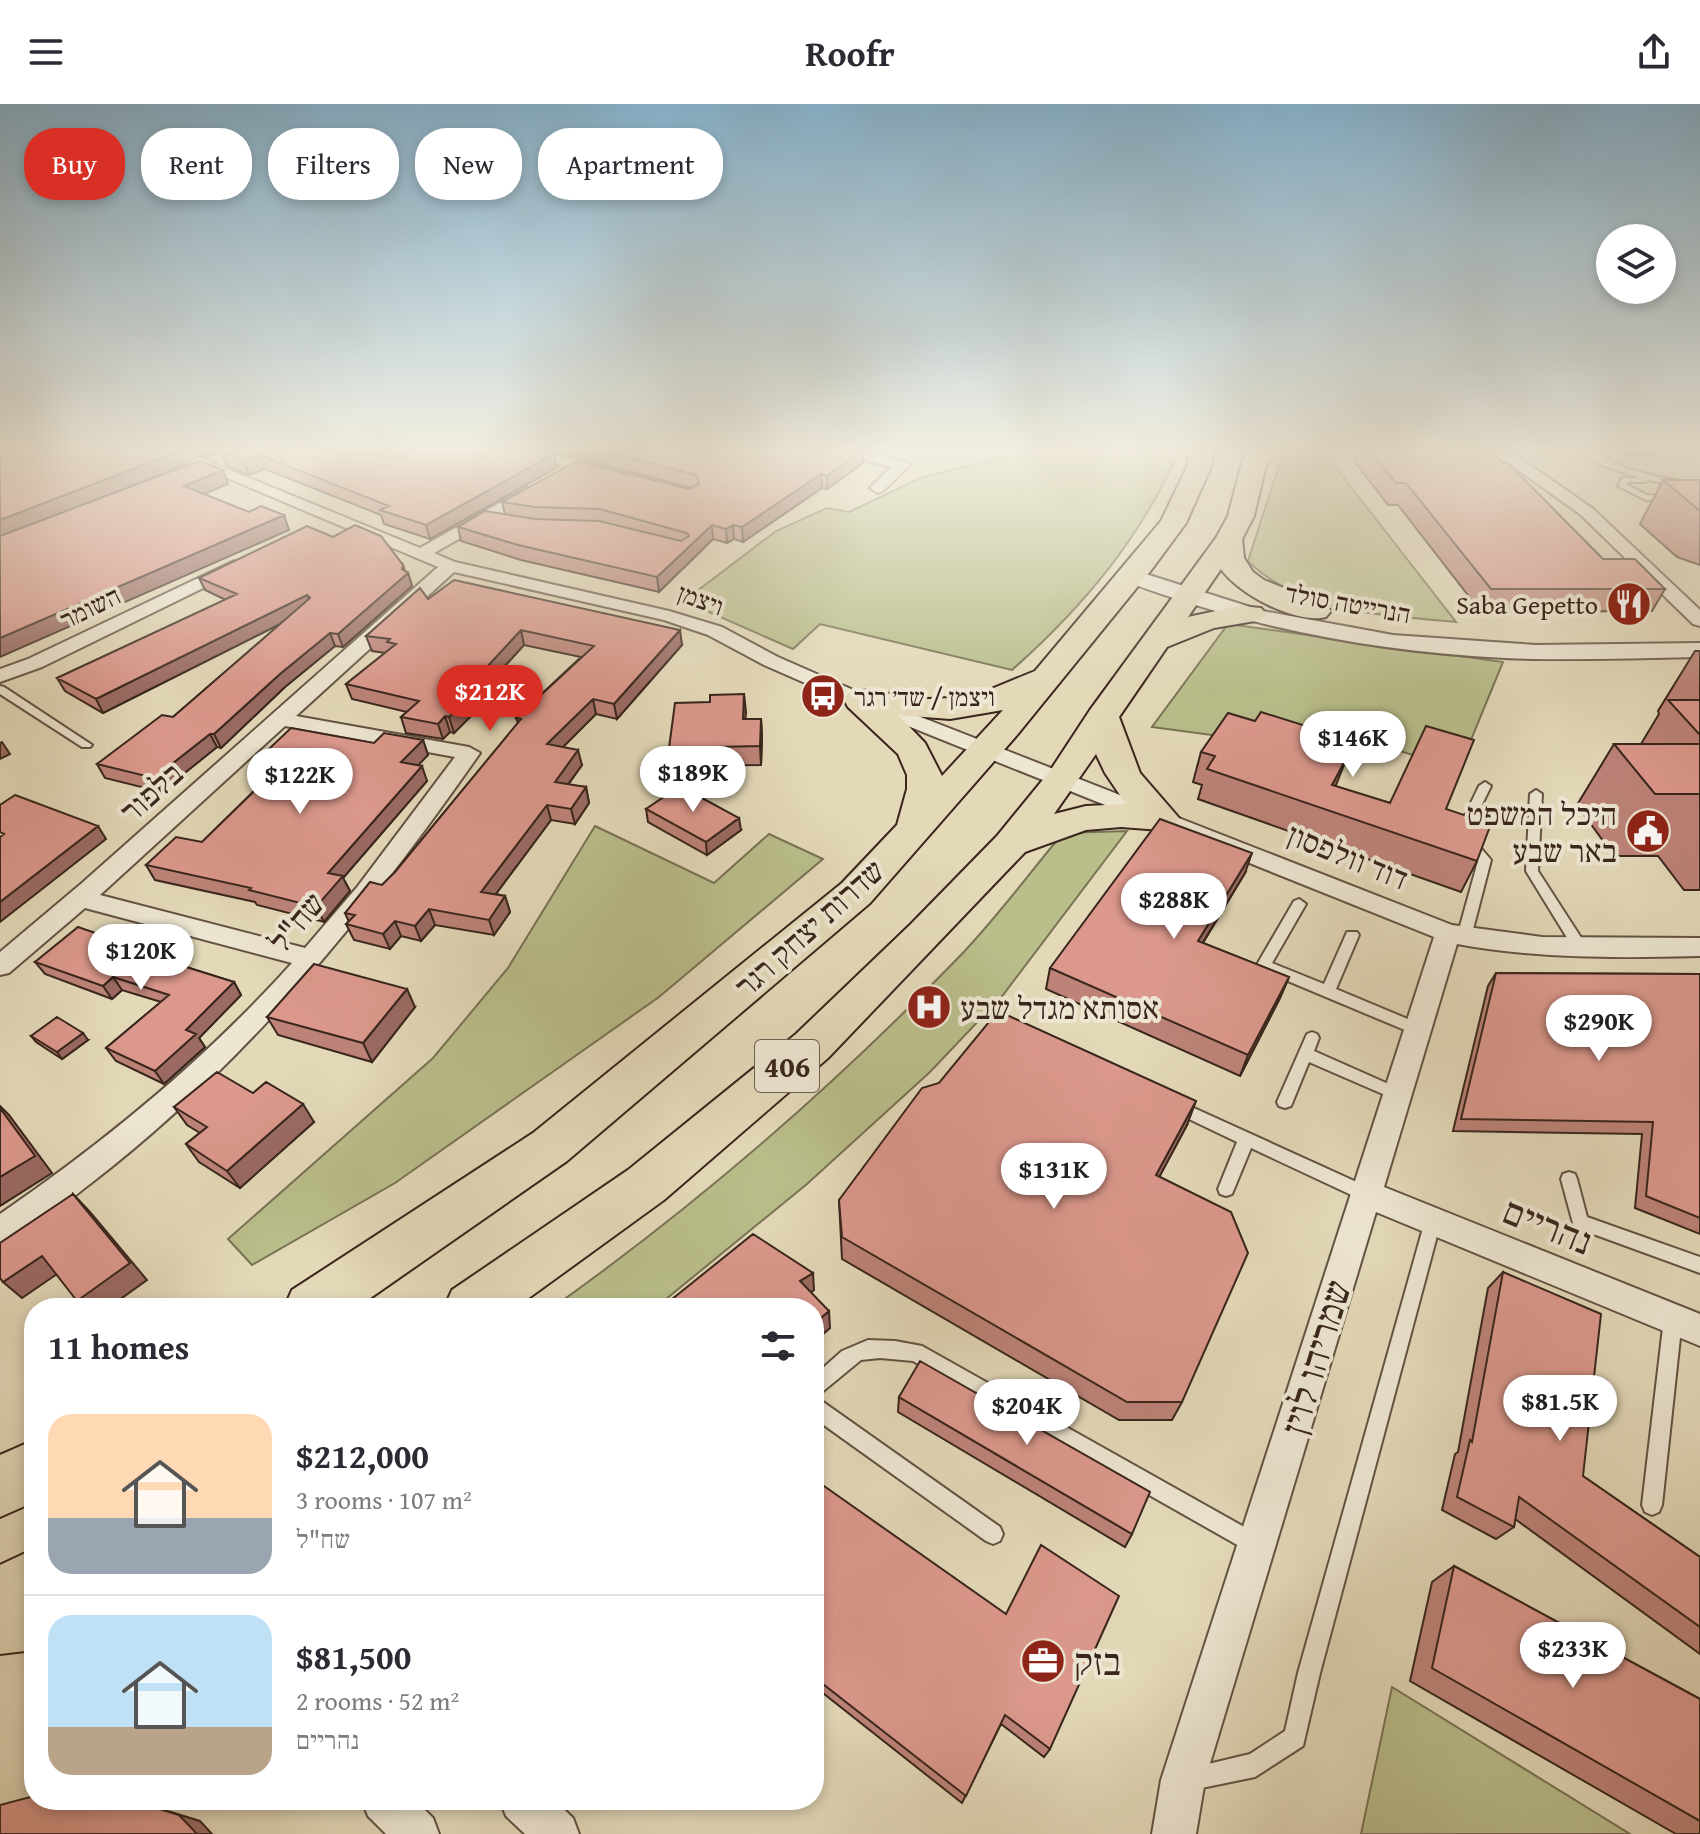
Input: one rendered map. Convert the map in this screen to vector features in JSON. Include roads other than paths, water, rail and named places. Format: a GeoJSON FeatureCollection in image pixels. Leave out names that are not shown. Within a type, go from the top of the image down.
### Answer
{"type":"FeatureCollection","features":[{"type":"Feature","properties":{"kind":"main road","name":"שדרות יצחק רגר"},"geometry":{"type":"LineString","coordinates":[[326,1298],[550,1147],[856,893],[986,750],[1133,576],[1169,529]]}},
{"type":"Feature","properties":{"kind":"main road","name":"406"},"geometry":{"type":"LineString","coordinates":[[485,1298],[646,1185],[812,1046],[1010,845],[1063,778],[1102,717],[1234,529]]}},
{"type":"Feature","properties":{"kind":"main road"},"geometry":{"type":"LineString","coordinates":[[1229,539],[1231,560],[1252,583],[1270,595],[1316,611]]}},
{"type":"Feature","properties":{"kind":"main road"},"geometry":{"type":"LineString","coordinates":[[1159,640],[1207,619],[1251,614]]}},
{"type":"Feature","properties":{"kind":"main road"},"geometry":{"type":"LineString","coordinates":[[860,700],[908,707],[966,709],[1014,696],[1055,667]]}},
{"type":"Feature","properties":{"kind":"main road"},"geometry":{"type":"LineString","coordinates":[[860,700],[902,739],[920,764],[926,788],[912,833]]}},
{"type":"Feature","properties":{"kind":"main road"},"geometry":{"type":"LineString","coordinates":[[1102,717],[1117,768],[1135,794],[1161,818]]}},
{"type":"Feature","properties":{"kind":"main road"},"geometry":{"type":"LineString","coordinates":[[1010,845],[1051,824],[1073,819],[1128,814],[1161,818]]}},
{"type":"Feature","properties":{"kind":"main road"},"geometry":{"type":"LineString","coordinates":[[0,1487],[24,1475]]}},
{"type":"Feature","properties":{"kind":"main road"},"geometry":{"type":"LineString","coordinates":[[0,1600],[24,1587]]}},
{"type":"Feature","properties":{"kind":"main road"},"geometry":{"type":"LineString","coordinates":[[0,1622],[24,1619]]}},
{"type":"Feature","properties":{"kind":"street","name":"ויצמן"},"geometry":{"type":"LineString","coordinates":[[343,529],[450,566],[669,616],[715,631],[771,661],[986,750]]}},
{"type":"Feature","properties":{"kind":"street"},"geometry":{"type":"LineString","coordinates":[[419,555],[472,529]]}},
{"type":"Feature","properties":{"kind":"street"},"geometry":{"type":"LineString","coordinates":[[1605,529],[1700,620]]}},
{"type":"Feature","properties":{"kind":"street","name":"השומר"},"geometry":{"type":"LineString","coordinates":[[0,676],[35,663],[246,560]]}},
{"type":"Feature","properties":{"kind":"street","name":"בלפור"},"geometry":{"type":"LineString","coordinates":[[0,966],[450,566]]}},
{"type":"Feature","properties":{"kind":"street","name":"הנרייטה סולד"},"geometry":{"type":"LineString","coordinates":[[1133,576],[1193,591],[1473,635],[1700,635]]}},
{"type":"Feature","properties":{"kind":"street","name":"הנרייטה סולד"},"geometry":{"type":"LineString","coordinates":[[1193,591],[1251,614],[1373,638],[1480,650],[1700,650]]}},
{"type":"Feature","properties":{"kind":"street","name":"שח\"ל"},"geometry":{"type":"LineString","coordinates":[[0,1232],[57,1193],[162,1110],[257,1019],[310,959],[469,753],[281,719]]}},
{"type":"Feature","properties":{"kind":"street","name":"דוד וולפסון"},"geometry":{"type":"LineString","coordinates":[[986,750],[1456,935],[1489,942],[1582,950],[1700,947]]}},
{"type":"Feature","properties":{"kind":"street"},"geometry":{"type":"LineString","coordinates":[[80,898],[310,959]]}},
{"type":"Feature","properties":{"kind":"street","name":"שמריהו לוין"},"geometry":{"type":"LineString","coordinates":[[1174,1834],[1183,1780],[1417,1029],[1456,935]]}},
{"type":"Feature","properties":{"kind":"street","name":"נהריים"},"geometry":{"type":"LineString","coordinates":[[1366,1194],[1687,1324]]}},
{"type":"Feature","properties":{"kind":"street","name":"שמריהו לוין"},"geometry":{"type":"LineString","coordinates":[[1156,1834],[1183,1780]]}},
{"type":"Feature","properties":{"kind":"street"},"geometry":{"type":"LineString","coordinates":[[394,1810],[417,1834]]}},
{"type":"Feature","properties":{"kind":"street"},"geometry":{"type":"LineString","coordinates":[[532,1810],[557,1834]]}},
{"type":"Feature","properties":{"kind":"lane"},"geometry":{"type":"LineString","coordinates":[[0,689],[86,745]]}},
{"type":"Feature","properties":{"kind":"lane"},"geometry":{"type":"LineString","coordinates":[[1456,935],[1485,860],[1462,834],[1485,786]]}},
{"type":"Feature","properties":{"kind":"lane"},"geometry":{"type":"LineString","coordinates":[[1536,794],[1532,871],[1582,950]]}},
{"type":"Feature","properties":{"kind":"lane"},"geometry":{"type":"LineString","coordinates":[[1299,904],[1264,965],[1417,1029]]}},
{"type":"Feature","properties":{"kind":"lane"},"geometry":{"type":"LineString","coordinates":[[1328,992],[1352,935]]}},
{"type":"Feature","properties":{"kind":"lane"},"geometry":{"type":"LineString","coordinates":[[1285,1102],[1312,1038]]}},
{"type":"Feature","properties":{"kind":"lane"},"geometry":{"type":"LineString","coordinates":[[1305,1054],[1397,1094]]}},
{"type":"Feature","properties":{"kind":"lane"},"geometry":{"type":"LineString","coordinates":[[1162,1100],[1366,1194]]}},
{"type":"Feature","properties":{"kind":"lane"},"geometry":{"type":"LineString","coordinates":[[1226,1189],[1246,1140]]}},
{"type":"Feature","properties":{"kind":"lane"},"geometry":{"type":"LineString","coordinates":[[1569,1179],[1580,1222],[1700,1265]]}},
{"type":"Feature","properties":{"kind":"lane"},"geometry":{"type":"LineString","coordinates":[[1183,1780],[1255,1765],[1295,1738],[1309,1673],[1433,1221]]}},
{"type":"Feature","properties":{"kind":"lane"},"geometry":{"type":"LineString","coordinates":[[1652,1505],[1687,1324]]}},
{"type":"Feature","properties":{"kind":"lane"},"geometry":{"type":"LineString","coordinates":[[824,1379],[851,1353],[875,1346],[915,1352],[1257,1544]]}},
{"type":"Feature","properties":{"kind":"lane"},"geometry":{"type":"LineString","coordinates":[[824,1413],[993,1534]]}},
{"type":"Feature","properties":{"kind":"place","name":"Saba Gepetto"},"geometry":{"type":"Point","coordinates":[1629,604]}},
{"type":"Feature","properties":{"kind":"place","name":"ויצמן / שד׳ רגר"},"geometry":{"type":"Point","coordinates":[823,696]}},
{"type":"Feature","properties":{"kind":"place","name":"היכל המשפט באר שבע"},"geometry":{"type":"Point","coordinates":[1648,831]}},
{"type":"Feature","properties":{"kind":"place","name":"אסותא מגדל שבע"},"geometry":{"type":"Point","coordinates":[929,1007]}},
{"type":"Feature","properties":{"kind":"place","name":"בזק"},"geometry":{"type":"Point","coordinates":[1043,1661]}}]}
